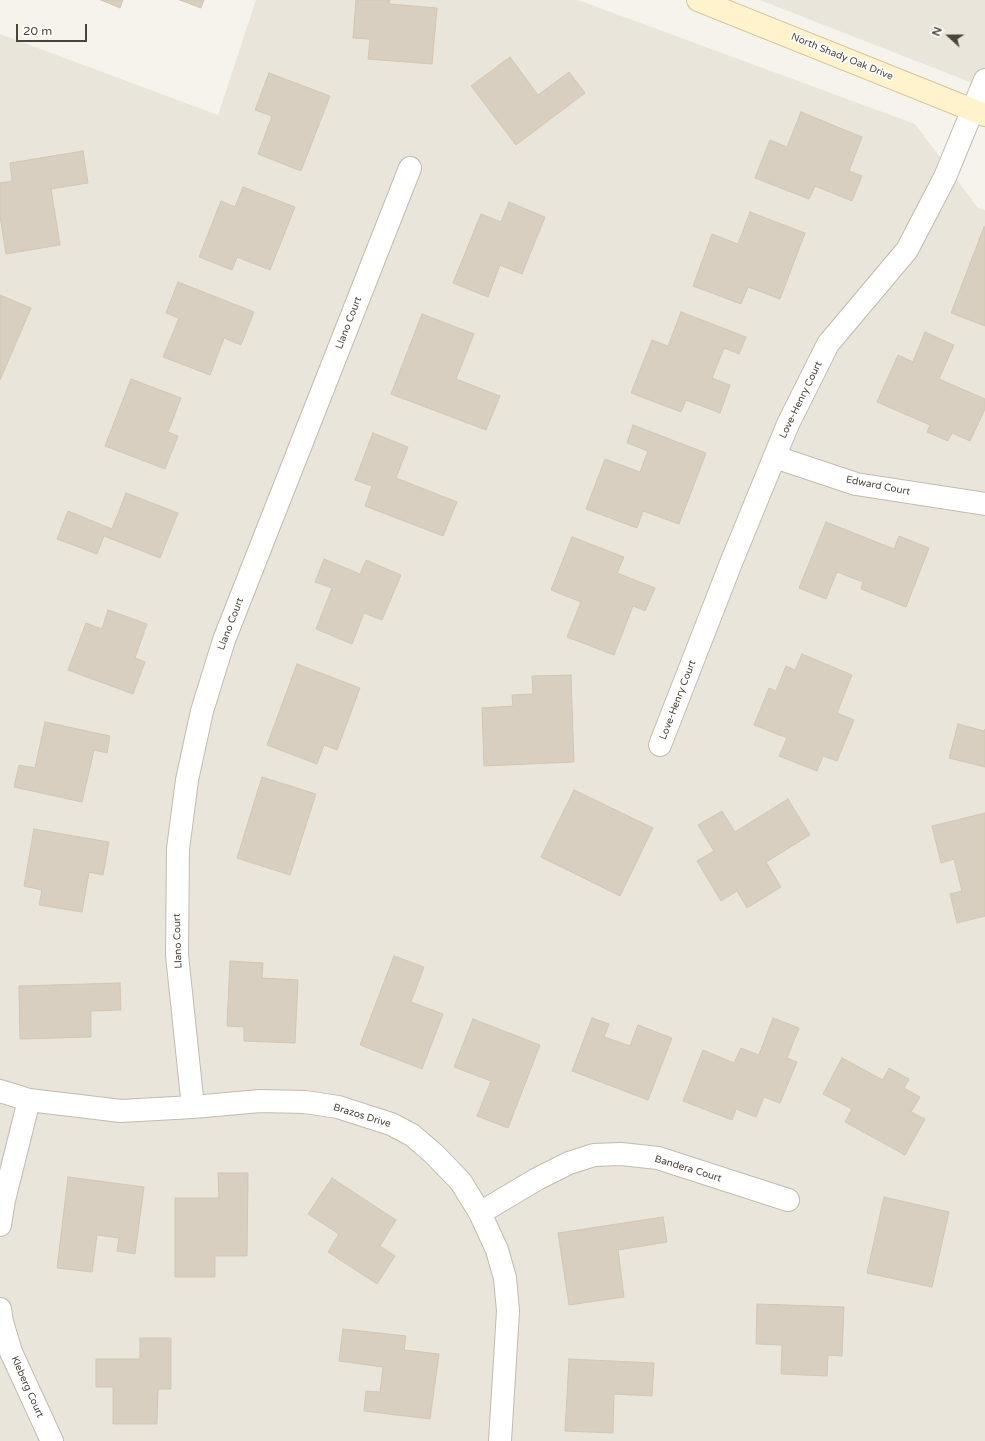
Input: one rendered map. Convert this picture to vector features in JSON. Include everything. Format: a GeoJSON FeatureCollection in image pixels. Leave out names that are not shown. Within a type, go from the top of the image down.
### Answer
{"type":"FeatureCollection","features":[{"type":"Feature","properties":{"kind":"street","name":"North Shady Oak Drive"},"geometry":{"type":"LineString","coordinates":[[698,0],[979,112]]}},
{"type":"Feature","properties":{"kind":"street","name":"Love-Henry Court"},"geometry":{"type":"LineString","coordinates":[[660,745],[731,563],[788,424],[828,344],[907,250],[979,112],[985,80]]}},
{"type":"Feature","properties":{"kind":"street","name":"Llano Court"},"geometry":{"type":"LineString","coordinates":[[193,1107],[177,955],[178,849],[187,780],[202,711],[224,640],[410,168]]}},
{"type":"Feature","properties":{"kind":"street","name":"Edward Court"},"geometry":{"type":"LineString","coordinates":[[775,456],[856,484],[985,504]]}},
{"type":"Feature","properties":{"kind":"street","name":"Brazos Drive"},"geometry":{"type":"LineString","coordinates":[[0,1091],[29,1100],[121,1111],[260,1101],[305,1102],[338,1107],[391,1124],[412,1135],[434,1154],[461,1182],[480,1213],[498,1250],[505,1278],[508,1311],[500,1441]]}},
{"type":"Feature","properties":{"kind":"street"},"geometry":{"type":"LineString","coordinates":[[0,1225],[4,1200],[29,1100]]}},
{"type":"Feature","properties":{"kind":"street","name":"Bandera Court"},"geometry":{"type":"LineString","coordinates":[[480,1213],[537,1179],[570,1163],[594,1155],[622,1154],[658,1158],[788,1200]]}},
{"type":"Feature","properties":{"kind":"street","name":"Kleberg Court"},"geometry":{"type":"LineString","coordinates":[[0,1310],[2,1322],[12,1352],[52,1441]]}},
{"type":"Feature","properties":{"kind":"shaded area"},"geometry":{"type":"Polygon","coordinates":[[[256,0],[578,0],[915,124],[978,208],[985,210],[985,1441],[0,1441],[0,34],[218,115],[256,0]]]}},
{"type":"Feature","properties":{"kind":"shaded area"},"geometry":{"type":"Polygon","coordinates":[[[760,0],[985,0],[985,88],[760,0]]]}},
{"type":"Feature","properties":{"kind":"building"},"geometry":{"type":"Polygon","coordinates":[[[101,0],[123,0],[120,8],[101,0]]]}},
{"type":"Feature","properties":{"kind":"building"},"geometry":{"type":"Polygon","coordinates":[[[180,0],[204,0],[201,8],[180,0]]]}},
{"type":"Feature","properties":{"kind":"building"},"geometry":{"type":"Polygon","coordinates":[[[356,0],[390,0],[389,4],[437,8],[432,64],[368,59],[370,39],[353,38],[356,0]]]}},
{"type":"Feature","properties":{"kind":"building"},"geometry":{"type":"Polygon","coordinates":[[[510,57],[538,95],[569,72],[585,93],[516,145],[471,86],[510,57]]]}},
{"type":"Feature","properties":{"kind":"building"},"geometry":{"type":"Polygon","coordinates":[[[269,73],[330,96],[301,171],[258,154],[272,116],[255,110],[269,73]]]}},
{"type":"Feature","properties":{"kind":"building"},"geometry":{"type":"Polygon","coordinates":[[[801,112],[862,137],[849,171],[862,176],[852,201],[815,186],[809,199],[755,178],[770,140],[787,147],[801,112]]]}},
{"type":"Feature","properties":{"kind":"building"},"geometry":{"type":"Polygon","coordinates":[[[83,151],[88,183],[51,189],[60,245],[6,254],[0,216],[0,183],[12,181],[10,163],[83,151]]]}},
{"type":"Feature","properties":{"kind":"building"},"geometry":{"type":"Polygon","coordinates":[[[243,187],[295,207],[270,270],[237,257],[232,270],[199,257],[221,201],[235,207],[243,187]]]}},
{"type":"Feature","properties":{"kind":"building"},"geometry":{"type":"Polygon","coordinates":[[[509,202],[545,217],[522,274],[500,265],[488,297],[453,283],[481,214],[501,222],[509,202]]]}},
{"type":"Feature","properties":{"kind":"building"},"geometry":{"type":"Polygon","coordinates":[[[750,212],[805,233],[780,299],[748,287],[741,304],[693,286],[712,234],[738,244],[750,212]]]}},
{"type":"Feature","properties":{"kind":"building"},"geometry":{"type":"Polygon","coordinates":[[[985,227],[985,326],[951,313],[985,227]]]}},
{"type":"Feature","properties":{"kind":"building"},"geometry":{"type":"Polygon","coordinates":[[[178,282],[254,312],[241,345],[224,338],[210,375],[163,357],[179,318],[166,313],[178,282]]]}},
{"type":"Feature","properties":{"kind":"building"},"geometry":{"type":"Polygon","coordinates":[[[0,295],[31,308],[0,380],[0,295]]]}},
{"type":"Feature","properties":{"kind":"building"},"geometry":{"type":"Polygon","coordinates":[[[681,312],[746,337],[739,354],[724,348],[712,378],[730,385],[720,413],[686,400],[681,412],[631,393],[652,340],[668,346],[681,312]]]}},
{"type":"Feature","properties":{"kind":"building"},"geometry":{"type":"Polygon","coordinates":[[[422,314],[474,334],[456,379],[500,396],[486,430],[391,394],[422,314]]]}},
{"type":"Feature","properties":{"kind":"building"},"geometry":{"type":"Polygon","coordinates":[[[925,332],[954,345],[939,379],[985,399],[985,409],[970,441],[952,433],[948,441],[927,432],[930,425],[877,402],[898,355],[913,362],[925,332]]]}},
{"type":"Feature","properties":{"kind":"building"},"geometry":{"type":"Polygon","coordinates":[[[131,379],[181,398],[168,432],[178,436],[165,469],[105,446],[131,379]]]}},
{"type":"Feature","properties":{"kind":"building"},"geometry":{"type":"Polygon","coordinates":[[[633,425],[706,453],[679,524],[643,511],[637,528],[586,509],[605,459],[640,472],[648,451],[627,443],[633,425]]]}},
{"type":"Feature","properties":{"kind":"building"},"geometry":{"type":"Polygon","coordinates":[[[373,433],[408,447],[396,478],[457,502],[443,536],[365,506],[372,486],[355,480],[373,433]]]}},
{"type":"Feature","properties":{"kind":"building"},"geometry":{"type":"Polygon","coordinates":[[[126,493],[178,513],[160,558],[104,536],[97,554],[57,539],[68,511],[112,529],[126,493]]]}},
{"type":"Feature","properties":{"kind":"building"},"geometry":{"type":"Polygon","coordinates":[[[826,522],[894,549],[899,536],[929,548],[906,607],[861,589],[863,582],[837,572],[826,599],[799,588],[826,522]]]}},
{"type":"Feature","properties":{"kind":"building"},"geometry":{"type":"Polygon","coordinates":[[[572,537],[624,557],[617,573],[655,588],[645,611],[633,606],[614,655],[567,637],[581,602],[551,590],[572,537]]]}},
{"type":"Feature","properties":{"kind":"building"},"geometry":{"type":"Polygon","coordinates":[[[324,559],[360,574],[366,560],[401,575],[382,620],[364,613],[352,644],[316,629],[332,588],[315,582],[324,559]]]}},
{"type":"Feature","properties":{"kind":"building"},"geometry":{"type":"Polygon","coordinates":[[[108,610],[147,624],[135,658],[145,662],[133,694],[68,670],[86,623],[102,629],[108,610]]]}},
{"type":"Feature","properties":{"kind":"building"},"geometry":{"type":"Polygon","coordinates":[[[802,654],[852,675],[837,713],[854,720],[837,761],[823,756],[817,771],[779,756],[787,738],[754,725],[769,688],[776,691],[786,666],[795,670],[802,654]]]}},
{"type":"Feature","properties":{"kind":"building"},"geometry":{"type":"Polygon","coordinates":[[[297,664],[360,688],[337,750],[324,745],[317,764],[267,745],[297,664]]]}},
{"type":"Feature","properties":{"kind":"building"},"geometry":{"type":"Polygon","coordinates":[[[571,675],[574,762],[484,766],[482,708],[513,706],[512,695],[533,694],[532,676],[571,675]]]}},
{"type":"Feature","properties":{"kind":"building"},"geometry":{"type":"Polygon","coordinates":[[[45,722],[110,736],[107,753],[94,750],[82,802],[14,787],[19,765],[35,768],[45,722]]]}},
{"type":"Feature","properties":{"kind":"building"},"geometry":{"type":"Polygon","coordinates":[[[958,724],[984,731],[985,729],[985,767],[949,758],[958,724]]]}},
{"type":"Feature","properties":{"kind":"building"},"geometry":{"type":"Polygon","coordinates":[[[262,777],[316,794],[290,875],[237,858],[262,777]]]}},
{"type":"Feature","properties":{"kind":"building"},"geometry":{"type":"Polygon","coordinates":[[[574,790],[653,828],[620,896],[541,857],[574,790]]]}},
{"type":"Feature","properties":{"kind":"building"},"geometry":{"type":"Polygon","coordinates":[[[788,799],[810,835],[766,862],[781,887],[747,908],[737,891],[721,901],[697,861],[714,851],[698,825],[722,811],[735,832],[788,799]]]}},
{"type":"Feature","properties":{"kind":"building"},"geometry":{"type":"Polygon","coordinates":[[[985,813],[985,916],[957,923],[950,894],[962,891],[954,859],[941,863],[932,826],[985,813]]]}},
{"type":"Feature","properties":{"kind":"building"},"geometry":{"type":"Polygon","coordinates":[[[34,829],[109,842],[103,875],[89,872],[82,912],[39,905],[42,890],[24,886],[34,829]]]}},
{"type":"Feature","properties":{"kind":"building"},"geometry":{"type":"Polygon","coordinates":[[[394,956],[424,967],[411,1002],[443,1014],[422,1069],[360,1045],[394,956]]]}},
{"type":"Feature","properties":{"kind":"building"},"geometry":{"type":"Polygon","coordinates":[[[230,961],[263,963],[262,978],[298,980],[295,1043],[244,1041],[244,1027],[227,1026],[230,961]]]}},
{"type":"Feature","properties":{"kind":"building"},"geometry":{"type":"Polygon","coordinates":[[[120,983],[121,1010],[91,1011],[91,1037],[20,1039],[19,986],[120,983]]]}},
{"type":"Feature","properties":{"kind":"building"},"geometry":{"type":"Polygon","coordinates":[[[592,1018],[609,1024],[604,1037],[630,1046],[638,1025],[672,1038],[648,1100],[572,1071],[592,1018]]]}},
{"type":"Feature","properties":{"kind":"building"},"geometry":{"type":"Polygon","coordinates":[[[773,1018],[799,1028],[787,1058],[797,1062],[780,1103],[764,1097],[756,1117],[736,1109],[732,1120],[683,1101],[703,1050],[734,1063],[741,1048],[759,1055],[773,1018]]]}},
{"type":"Feature","properties":{"kind":"building"},"geometry":{"type":"Polygon","coordinates":[[[473,1019],[540,1045],[508,1128],[477,1116],[491,1081],[454,1067],[473,1019]]]}},
{"type":"Feature","properties":{"kind":"building"},"geometry":{"type":"Polygon","coordinates":[[[842,1058],[883,1080],[889,1068],[909,1079],[904,1088],[920,1097],[911,1112],[925,1119],[905,1155],[845,1122],[852,1109],[823,1094],[842,1058]]]}},
{"type":"Feature","properties":{"kind":"building"},"geometry":{"type":"Polygon","coordinates":[[[218,1173],[248,1173],[247,1256],[215,1256],[215,1277],[175,1277],[175,1198],[219,1198],[218,1173]]]}},
{"type":"Feature","properties":{"kind":"building"},"geometry":{"type":"Polygon","coordinates":[[[68,1177],[144,1187],[135,1254],[117,1251],[119,1238],[97,1235],[92,1272],[57,1268],[68,1177]]]}},
{"type":"Feature","properties":{"kind":"building"},"geometry":{"type":"Polygon","coordinates":[[[332,1178],[396,1220],[380,1246],[395,1256],[377,1284],[328,1252],[339,1234],[308,1214],[332,1178]]]}},
{"type":"Feature","properties":{"kind":"building"},"geometry":{"type":"Polygon","coordinates":[[[884,1197],[949,1212],[932,1287],[867,1273],[884,1197]]]}},
{"type":"Feature","properties":{"kind":"building"},"geometry":{"type":"Polygon","coordinates":[[[663,1217],[667,1242],[618,1250],[624,1297],[569,1305],[558,1233],[663,1217]]]}},
{"type":"Feature","properties":{"kind":"building"},"geometry":{"type":"Polygon","coordinates":[[[757,1304],[844,1307],[842,1356],[828,1355],[827,1376],[781,1374],[782,1345],[756,1344],[757,1304]]]}},
{"type":"Feature","properties":{"kind":"building"},"geometry":{"type":"Polygon","coordinates":[[[343,1329],[406,1336],[404,1350],[439,1354],[430,1419],[364,1411],[366,1391],[380,1392],[383,1367],[339,1361],[343,1329]]]}},
{"type":"Feature","properties":{"kind":"building"},"geometry":{"type":"Polygon","coordinates":[[[140,1338],[171,1338],[171,1389],[158,1389],[157,1424],[113,1424],[113,1387],[96,1387],[96,1359],[140,1359],[140,1338]]]}},
{"type":"Feature","properties":{"kind":"building"},"geometry":{"type":"Polygon","coordinates":[[[569,1359],[654,1363],[652,1396],[614,1394],[613,1433],[565,1431],[569,1359]]]}}]}
